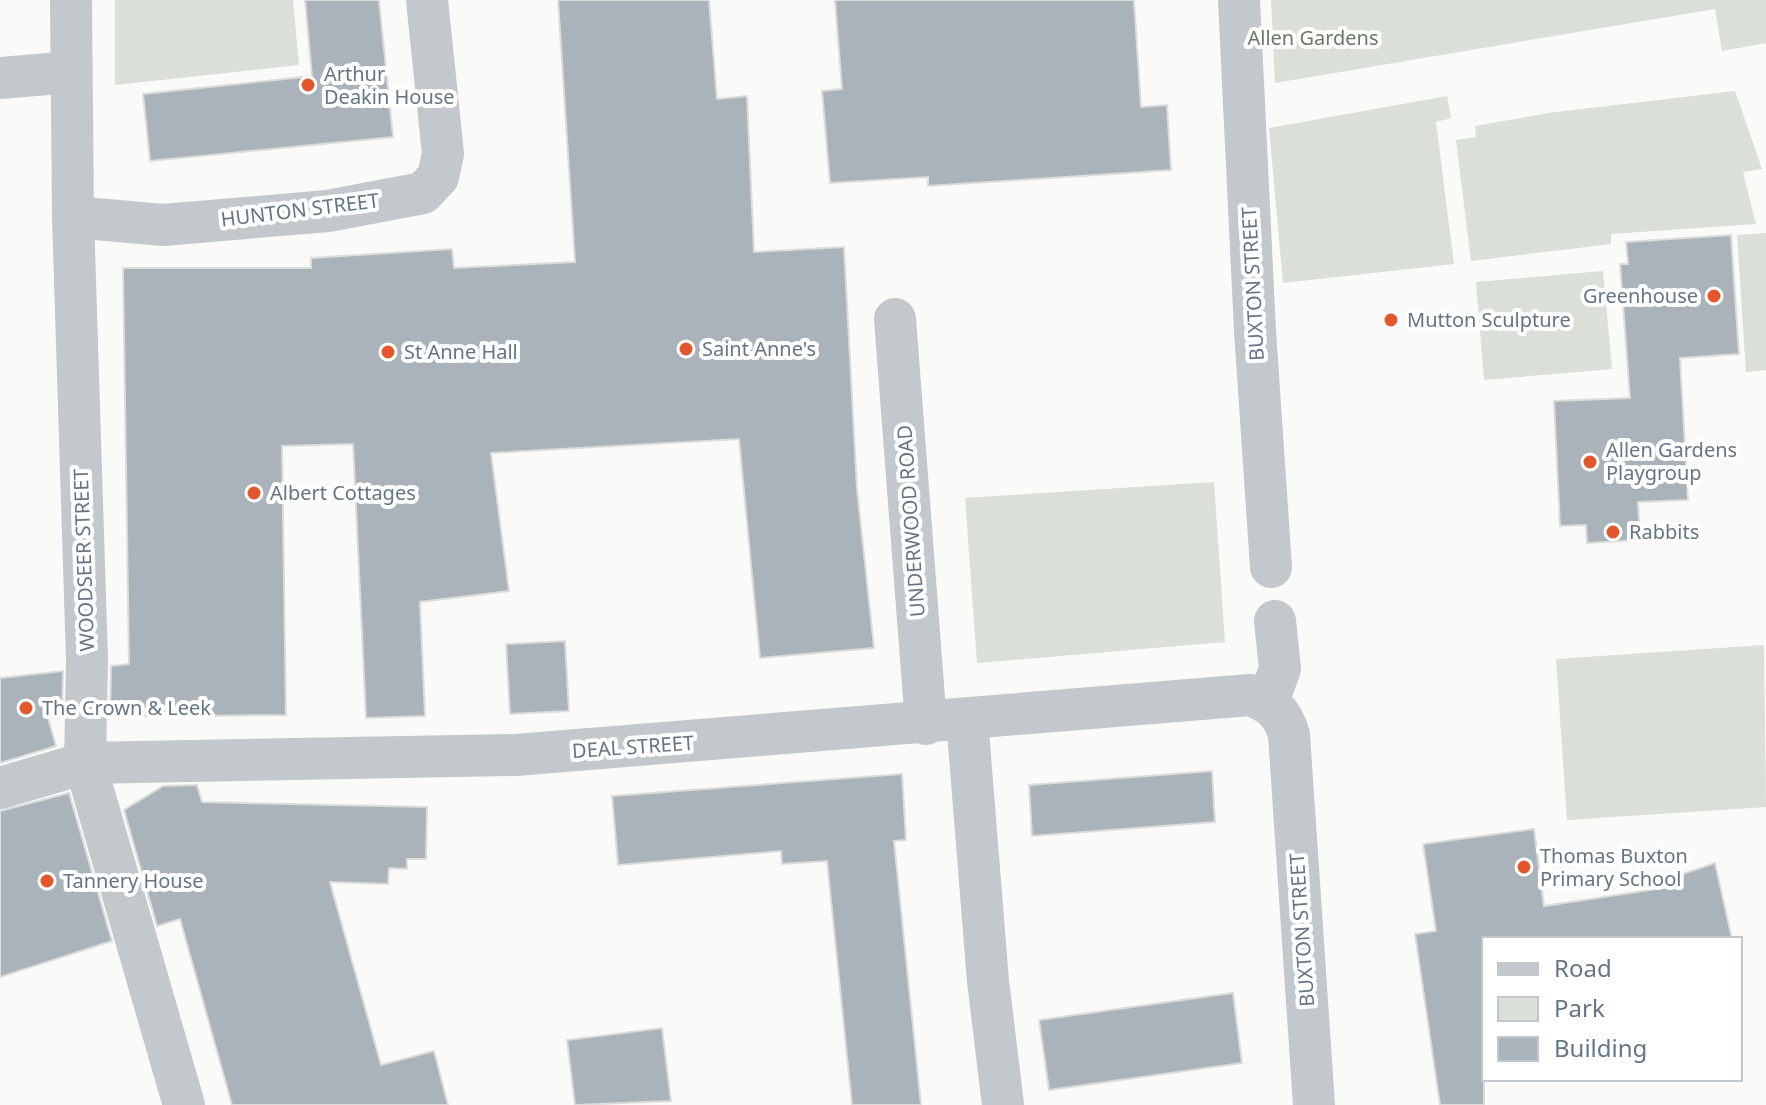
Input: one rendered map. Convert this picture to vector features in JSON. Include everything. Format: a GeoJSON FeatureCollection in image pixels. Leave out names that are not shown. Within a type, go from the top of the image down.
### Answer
{"type":"FeatureCollection","features":[{"type":"Feature","properties":{"kind":"street","name":"WOODSEER STREET"},"geometry":{"type":"LineString","coordinates":[[71,0],[73,217],[87,660],[85,763],[184,1105]]}},
{"type":"Feature","properties":{"kind":"street","name":"HUNTON STREET"},"geometry":{"type":"LineString","coordinates":[[73,217],[163,225],[328,211],[423,193],[438,177],[443,154],[427,0]]}},
{"type":"Feature","properties":{"kind":"street","name":"BUXTON STREET"},"geometry":{"type":"LineString","coordinates":[[1239,0],[1271,567]]}},
{"type":"Feature","properties":{"kind":"street"},"geometry":{"type":"LineString","coordinates":[[0,78],[71,72]]}},
{"type":"Feature","properties":{"kind":"street","name":"UNDERWOOD ROAD"},"geometry":{"type":"LineString","coordinates":[[895,319],[926,724]]}},
{"type":"Feature","properties":{"kind":"street"},"geometry":{"type":"LineString","coordinates":[[1268,701],[1280,669],[1275,621]]}},
{"type":"Feature","properties":{"kind":"street","name":"DEAL STREET"},"geometry":{"type":"LineString","coordinates":[[0,788],[85,763],[516,755],[926,724],[1227,695],[1250,695],[1268,701]]}},
{"type":"Feature","properties":{"kind":"street","name":"BUXTON STREET"},"geometry":{"type":"LineString","coordinates":[[1268,701],[1282,718],[1289,735],[1314,1105]]}},
{"type":"Feature","properties":{"kind":"street"},"geometry":{"type":"LineString","coordinates":[[967,719],[988,981],[1003,1105]]}},
{"type":"Feature","properties":{"kind":"green space"},"geometry":{"type":"Polygon","coordinates":[[[115,0],[293,0],[299,65],[115,85],[115,0]]]}},
{"type":"Feature","properties":{"kind":"green space","name":"Allen Gardens"},"geometry":{"type":"Polygon","coordinates":[[[1271,0],[1766,0],[1766,43],[1722,51],[1715,9],[1275,83],[1271,0]]]}},
{"type":"Feature","properties":{"kind":"green space"},"geometry":{"type":"Polygon","coordinates":[[[1735,91],[1762,169],[1743,172],[1756,224],[1611,234],[1611,244],[1471,261],[1456,140],[1476,137],[1475,126],[1548,113],[1735,91]]]}},
{"type":"Feature","properties":{"kind":"green space"},"geometry":{"type":"Polygon","coordinates":[[[1447,96],[1451,118],[1436,122],[1454,264],[1283,283],[1269,128],[1447,96]]]}},
{"type":"Feature","properties":{"kind":"green space"},"geometry":{"type":"Polygon","coordinates":[[[1766,233],[1766,370],[1746,372],[1737,235],[1766,233]]]}},
{"type":"Feature","properties":{"kind":"green space"},"geometry":{"type":"Polygon","coordinates":[[[1603,271],[1612,369],[1484,380],[1476,282],[1603,271]]]}},
{"type":"Feature","properties":{"kind":"green space"},"geometry":{"type":"Polygon","coordinates":[[[1214,482],[1225,642],[977,663],[965,498],[1214,482]]]}},
{"type":"Feature","properties":{"kind":"green space"},"geometry":{"type":"Polygon","coordinates":[[[1764,645],[1766,807],[1567,820],[1556,659],[1764,645]]]}},
{"type":"Feature","properties":{"kind":"building","name":"Arthur Deakin House"},"geometry":{"type":"Polygon","coordinates":[[[305,0],[379,0],[393,137],[150,161],[143,94],[312,76],[305,0]]]}},
{"type":"Feature","properties":{"kind":"building"},"geometry":{"type":"Polygon","coordinates":[[[558,0],[709,0],[717,99],[747,96],[754,252],[844,247],[857,489],[874,648],[760,658],[739,439],[491,453],[509,591],[420,602],[425,716],[366,718],[353,444],[282,446],[286,715],[110,717],[111,666],[129,664],[123,268],[311,268],[311,258],[452,249],[454,268],[575,262],[558,0]]]}},
{"type":"Feature","properties":{"kind":"building"},"geometry":{"type":"Polygon","coordinates":[[[835,0],[1134,0],[1141,107],[1167,105],[1171,170],[928,186],[928,177],[830,183],[822,91],[842,89],[835,0]]]}},
{"type":"Feature","properties":{"kind":"building"},"geometry":{"type":"Polygon","coordinates":[[[1731,235],[1739,354],[1680,358],[1688,500],[1638,502],[1640,540],[1587,543],[1586,525],[1560,526],[1554,401],[1630,398],[1620,264],[1628,264],[1626,242],[1731,235]]]}},
{"type":"Feature","properties":{"kind":"building"},"geometry":{"type":"Polygon","coordinates":[[[565,641],[569,711],[510,714],[506,644],[565,641]]]}},
{"type":"Feature","properties":{"kind":"building","name":"The Crown & Leek"},"geometry":{"type":"Polygon","coordinates":[[[63,671],[62,718],[48,718],[56,746],[0,763],[0,678],[63,671]]]}},
{"type":"Feature","properties":{"kind":"building"},"geometry":{"type":"Polygon","coordinates":[[[1212,771],[1215,822],[1032,836],[1029,785],[1212,771]]]}},
{"type":"Feature","properties":{"kind":"building"},"geometry":{"type":"Polygon","coordinates":[[[902,774],[906,840],[894,841],[921,1105],[852,1105],[827,861],[782,864],[781,851],[618,865],[612,796],[902,774]]]}},
{"type":"Feature","properties":{"kind":"building"},"geometry":{"type":"Polygon","coordinates":[[[197,785],[202,802],[427,807],[426,859],[407,859],[407,869],[389,868],[388,884],[330,882],[381,1065],[434,1051],[448,1105],[232,1105],[180,919],[157,926],[124,810],[163,786],[197,785]]]}},
{"type":"Feature","properties":{"kind":"building","name":"Tannery House"},"geometry":{"type":"Polygon","coordinates":[[[69,793],[112,941],[0,977],[0,811],[69,793]]]}},
{"type":"Feature","properties":{"kind":"building"},"geometry":{"type":"Polygon","coordinates":[[[1534,829],[1544,906],[1670,887],[1668,879],[1715,863],[1732,937],[1482,937],[1484,1105],[1440,1105],[1415,934],[1436,931],[1423,844],[1534,829]]]}},
{"type":"Feature","properties":{"kind":"building"},"geometry":{"type":"Polygon","coordinates":[[[1233,993],[1242,1063],[1049,1090],[1039,1020],[1233,993]]]}},
{"type":"Feature","properties":{"kind":"building"},"geometry":{"type":"Polygon","coordinates":[[[662,1028],[671,1101],[575,1105],[567,1040],[662,1028]]]}},
{"type":"Feature","properties":{"kind":"place","name":"Arthur Deakin House"},"geometry":{"type":"Point","coordinates":[308,85]}},
{"type":"Feature","properties":{"kind":"place","name":"Greenhouse"},"geometry":{"type":"Point","coordinates":[1714,296]}},
{"type":"Feature","properties":{"kind":"place","name":"Mutton Sculpture"},"geometry":{"type":"Point","coordinates":[1391,320]}},
{"type":"Feature","properties":{"kind":"place","name":"Saint Anne's"},"geometry":{"type":"Point","coordinates":[686,349]}},
{"type":"Feature","properties":{"kind":"place","name":"St Anne Hall"},"geometry":{"type":"Point","coordinates":[388,352]}},
{"type":"Feature","properties":{"kind":"place","name":"Allen Gardens Playgroup"},"geometry":{"type":"Point","coordinates":[1590,462]}},
{"type":"Feature","properties":{"kind":"place","name":"Albert Cottages"},"geometry":{"type":"Point","coordinates":[254,493]}},
{"type":"Feature","properties":{"kind":"place","name":"Rabbits"},"geometry":{"type":"Point","coordinates":[1613,532]}},
{"type":"Feature","properties":{"kind":"place","name":"The Crown & Leek"},"geometry":{"type":"Point","coordinates":[26,708]}},
{"type":"Feature","properties":{"kind":"place","name":"Thomas Buxton Primary School"},"geometry":{"type":"Point","coordinates":[1524,867]}},
{"type":"Feature","properties":{"kind":"place","name":"Tannery House"},"geometry":{"type":"Point","coordinates":[47,881]}}]}
